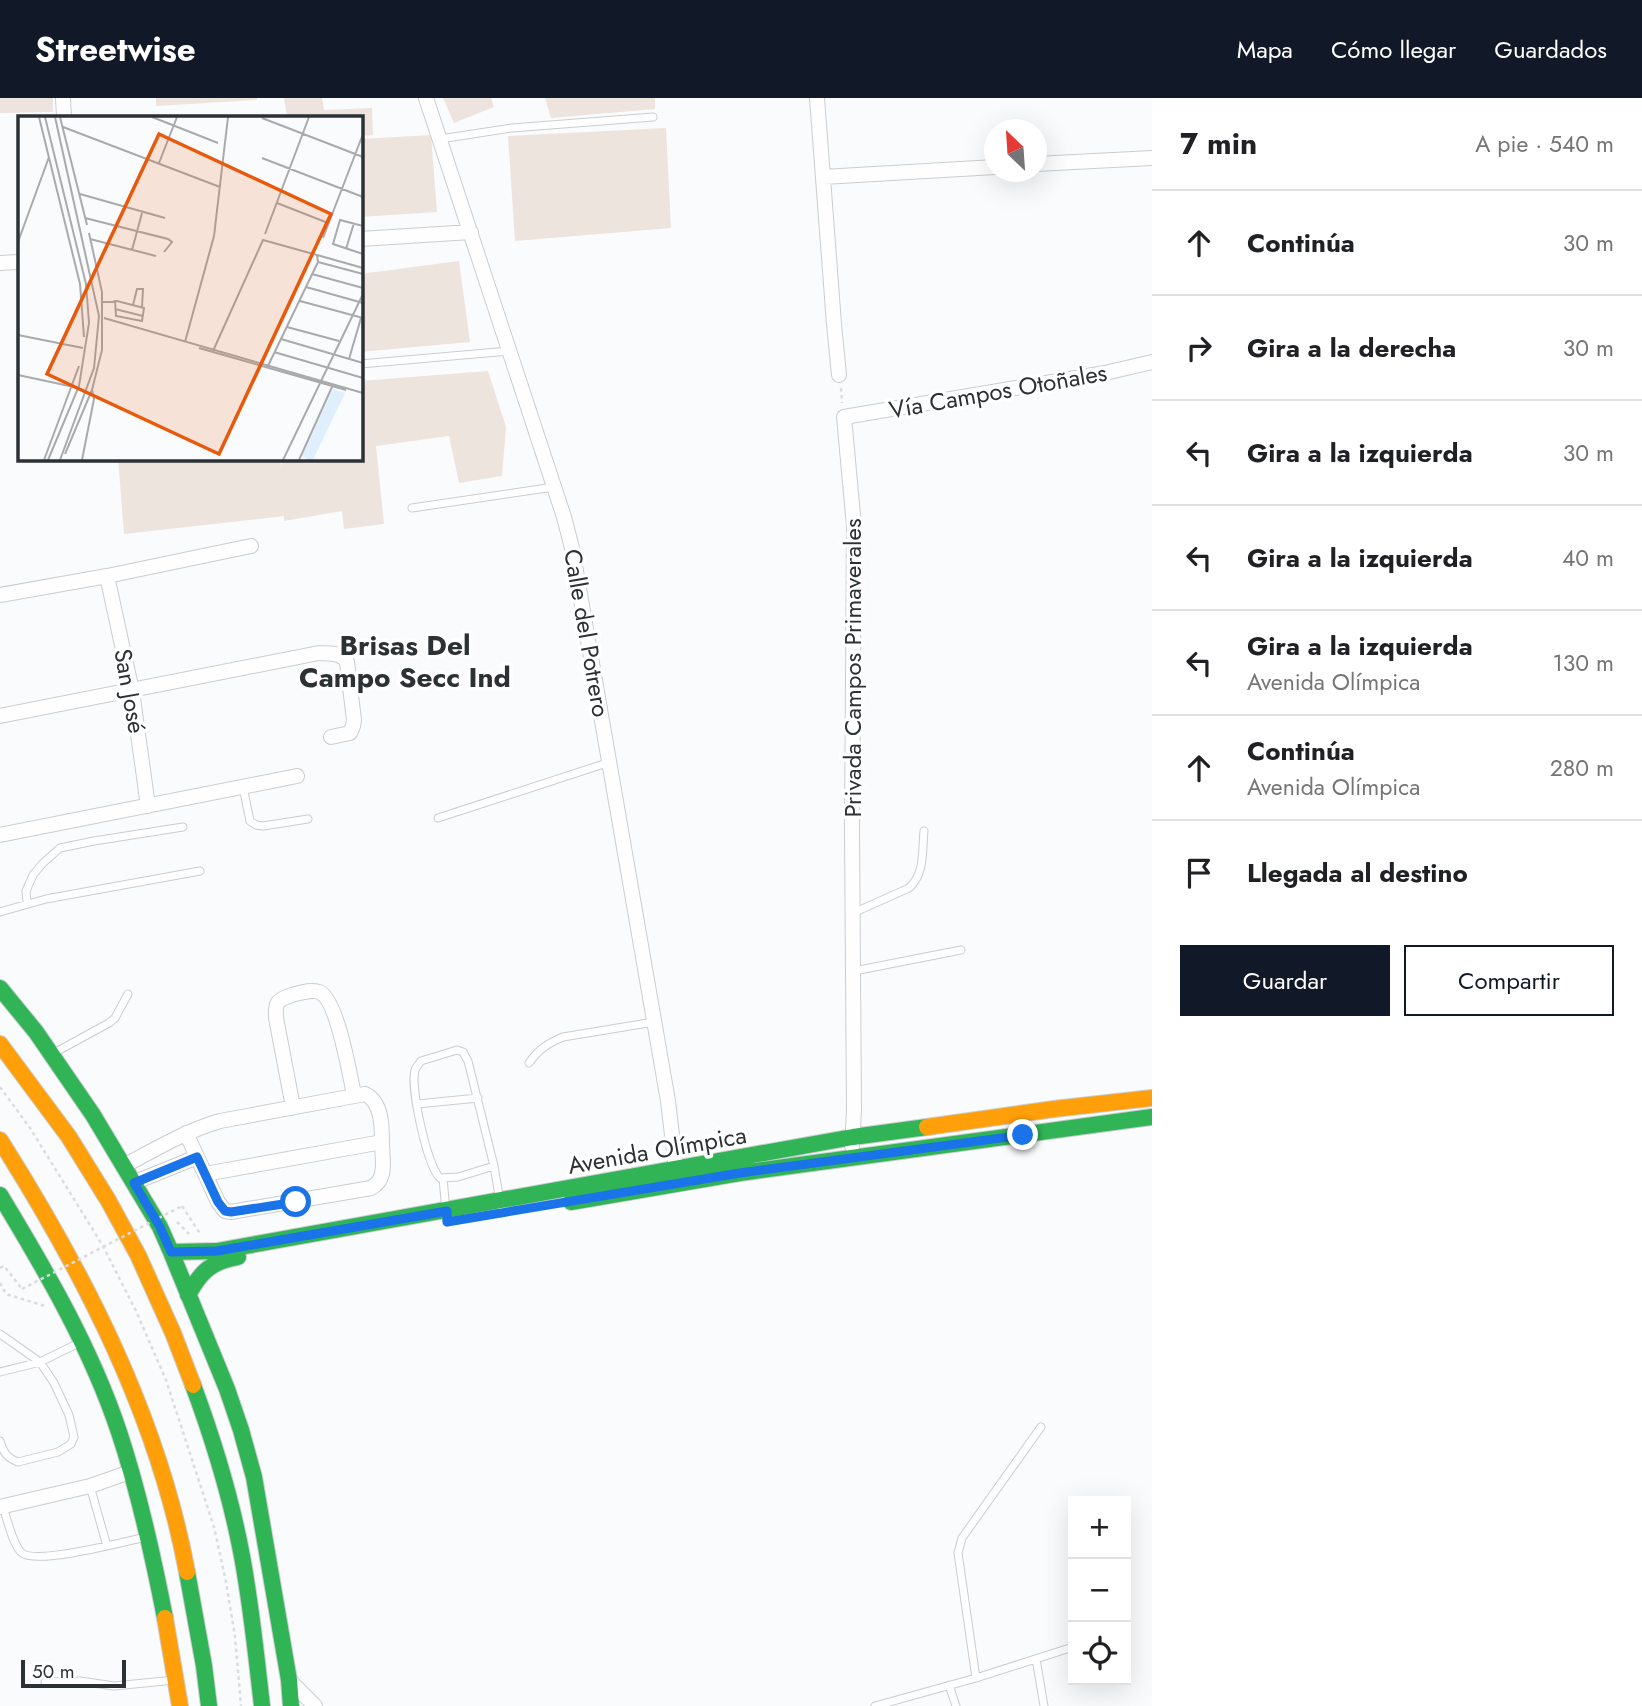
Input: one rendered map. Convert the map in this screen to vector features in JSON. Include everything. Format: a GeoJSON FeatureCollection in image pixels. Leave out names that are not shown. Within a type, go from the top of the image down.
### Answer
{"type":"FeatureCollection","features":[{"type":"Feature","properties":{"kind":"street"},"geometry":{"type":"LineString","coordinates":[[63,98],[64,116]]}},
{"type":"Feature","properties":{"kind":"street","name":"Calle del Potrero"},"geometry":{"type":"LineString","coordinates":[[426,98],[572,548],[668,1101],[678,1177]]}},
{"type":"Feature","properties":{"kind":"street"},"geometry":{"type":"LineString","coordinates":[[817,98],[839,375]]}},
{"type":"Feature","properties":{"kind":"street"},"geometry":{"type":"LineString","coordinates":[[1047,163],[1152,158]]}},
{"type":"Feature","properties":{"kind":"street"},"geometry":{"type":"LineString","coordinates":[[823,177],[984,168]]}},
{"type":"Feature","properties":{"kind":"street"},"geometry":{"type":"LineString","coordinates":[[362,239],[471,232]]}},
{"type":"Feature","properties":{"kind":"street"},"geometry":{"type":"LineString","coordinates":[[0,263],[18,262]]}},
{"type":"Feature","properties":{"kind":"street","name":"Vía Campos Otoñales"},"geometry":{"type":"LineString","coordinates":[[844,417],[1105,373],[1152,362]]}},
{"type":"Feature","properties":{"kind":"street","name":"Privada Campos Primaverales"},"geometry":{"type":"LineString","coordinates":[[844,417],[854,526],[853,1137],[850,1159]]}},
{"type":"Feature","properties":{"kind":"street"},"geometry":{"type":"LineString","coordinates":[[0,595],[251,546]]}},
{"type":"Feature","properties":{"kind":"street","name":"San José"},"geometry":{"type":"LineString","coordinates":[[107,576],[132,691],[148,806]]}},
{"type":"Feature","properties":{"kind":"street"},"geometry":{"type":"LineString","coordinates":[[0,716],[319,653],[337,654],[347,662],[353,726],[350,733],[331,737]]}},
{"type":"Feature","properties":{"kind":"street"},"geometry":{"type":"LineString","coordinates":[[0,835],[297,776]]}},
{"type":"Feature","properties":{"kind":"street"},"geometry":{"type":"LineString","coordinates":[[0,988],[36,1032],[93,1115],[160,1227],[171,1252],[241,1430],[254,1477],[289,1680],[291,1706]]}},
{"type":"Feature","properties":{"kind":"street"},"geometry":{"type":"LineString","coordinates":[[293,1107],[275,1008],[281,999],[310,991],[318,991],[328,998],[344,1046],[354,1095]]}},
{"type":"Feature","properties":{"kind":"street"},"geometry":{"type":"LineString","coordinates":[[0,1044],[69,1137],[108,1200],[138,1255],[173,1333],[222,1471],[241,1551],[262,1706]]}},
{"type":"Feature","properties":{"kind":"street"},"geometry":{"type":"LineString","coordinates":[[124,1166],[186,1133],[199,1127],[365,1094],[376,1104],[383,1130],[383,1170],[377,1185],[371,1188],[225,1211],[186,1133]]}},
{"type":"Feature","properties":{"kind":"street","name":"Avenida Olímpica"},"geometry":{"type":"LineString","coordinates":[[188,1295],[200,1274],[225,1259],[678,1177],[853,1137],[1152,1098]]}},
{"type":"Feature","properties":{"kind":"street","name":"Avenida Olímpica"},"geometry":{"type":"LineString","coordinates":[[678,1177],[740,1173],[1152,1117]]}},
{"type":"Feature","properties":{"kind":"street"},"geometry":{"type":"LineString","coordinates":[[0,1140],[48,1217],[86,1286],[145,1421],[173,1509],[188,1571],[208,1706]]}},
{"type":"Feature","properties":{"kind":"street"},"geometry":{"type":"LineString","coordinates":[[205,1174],[382,1142]]}},
{"type":"Feature","properties":{"kind":"street"},"geometry":{"type":"LineString","coordinates":[[134,1183],[197,1157]]}},
{"type":"Feature","properties":{"kind":"street"},"geometry":{"type":"LineString","coordinates":[[0,1195],[67,1312],[112,1413],[160,1590],[180,1706]]}},
{"type":"Feature","properties":{"kind":"street","name":"Avenida Olímpica"},"geometry":{"type":"LineString","coordinates":[[171,1252],[217,1251],[447,1217]]}},
{"type":"Feature","properties":{"kind":"street"},"geometry":{"type":"LineString","coordinates":[[1,1506],[90,1486],[130,1472]]}},
{"type":"Feature","properties":{"kind":"street"},"geometry":{"type":"LineString","coordinates":[[289,1680],[315,1706]]}},
{"type":"Feature","properties":{"kind":"lane"},"geometry":{"type":"LineString","coordinates":[[440,139],[512,128],[653,117]]}},
{"type":"Feature","properties":{"kind":"lane"},"geometry":{"type":"LineString","coordinates":[[362,364],[509,351]]}},
{"type":"Feature","properties":{"kind":"lane"},"geometry":{"type":"LineString","coordinates":[[412,508],[554,486]]}},
{"type":"Feature","properties":{"kind":"lane"},"geometry":{"type":"LineString","coordinates":[[438,818],[610,762]]}},
{"type":"Feature","properties":{"kind":"lane"},"geometry":{"type":"LineString","coordinates":[[243,787],[250,821],[256,825],[308,820]]}},
{"type":"Feature","properties":{"kind":"lane"},"geometry":{"type":"LineString","coordinates":[[27,903],[26,891],[33,875],[41,864],[60,848],[183,827]]}},
{"type":"Feature","properties":{"kind":"lane"},"geometry":{"type":"LineString","coordinates":[[852,914],[909,888],[916,882],[920,875],[924,831]]}},
{"type":"Feature","properties":{"kind":"lane"},"geometry":{"type":"LineString","coordinates":[[0,912],[27,903],[200,871]]}},
{"type":"Feature","properties":{"kind":"lane"},"geometry":{"type":"LineString","coordinates":[[854,971],[961,950]]}},
{"type":"Feature","properties":{"kind":"lane"},"geometry":{"type":"LineString","coordinates":[[51,1054],[109,1023],[115,1018],[128,994]]}},
{"type":"Feature","properties":{"kind":"lane"},"geometry":{"type":"LineString","coordinates":[[528,1063],[538,1051],[563,1037],[654,1021]]}},
{"type":"Feature","properties":{"kind":"lane"},"geometry":{"type":"LineString","coordinates":[[494,1166],[458,1177],[437,1176],[425,1147],[416,1104],[415,1071],[421,1061],[457,1050],[463,1052],[468,1061],[494,1166],[502,1207]]}},
{"type":"Feature","properties":{"kind":"lane"},"geometry":{"type":"LineString","coordinates":[[416,1104],[478,1098]]}},
{"type":"Feature","properties":{"kind":"lane"},"geometry":{"type":"LineString","coordinates":[[443,1178],[447,1217]]}},
{"type":"Feature","properties":{"kind":"lane"},"geometry":{"type":"LineString","coordinates":[[0,1334],[40,1362],[54,1383],[69,1415],[74,1437],[71,1444],[58,1452],[18,1462],[7,1457],[0,1441]]}},
{"type":"Feature","properties":{"kind":"lane"},"geometry":{"type":"LineString","coordinates":[[0,1372],[40,1362],[81,1342]]}},
{"type":"Feature","properties":{"kind":"lane"},"geometry":{"type":"LineString","coordinates":[[976,1678],[958,1553],[962,1538],[1041,1427]]}},
{"type":"Feature","properties":{"kind":"lane"},"geometry":{"type":"LineString","coordinates":[[90,1486],[107,1546]]}},
{"type":"Feature","properties":{"kind":"lane"},"geometry":{"type":"LineString","coordinates":[[1,1506],[18,1549],[33,1557],[107,1546],[147,1536]]}},
{"type":"Feature","properties":{"kind":"lane"},"geometry":{"type":"LineString","coordinates":[[875,1706],[1068,1649]]}},
{"type":"Feature","properties":{"kind":"lane"},"geometry":{"type":"LineString","coordinates":[[1036,1659],[1044,1706]]}},
{"type":"Feature","properties":{"kind":"lane"},"geometry":{"type":"LineString","coordinates":[[45,1682],[80,1681],[114,1686],[176,1680]]}},
{"type":"Feature","properties":{"kind":"lane"},"geometry":{"type":"LineString","coordinates":[[950,1685],[956,1706]]}},
{"type":"Feature","properties":{"kind":"path"},"geometry":{"type":"LineString","coordinates":[[839,375],[844,417]]}},
{"type":"Feature","properties":{"kind":"path"},"geometry":{"type":"LineString","coordinates":[[0,1087],[30,1128],[103,1246],[136,1311],[166,1380],[214,1527],[231,1609],[241,1706]]}},
{"type":"Feature","properties":{"kind":"path"},"geometry":{"type":"LineString","coordinates":[[0,1268],[4,1266],[22,1289],[182,1206],[201,1235],[191,1237],[178,1222],[160,1227]]}},
{"type":"Feature","properties":{"kind":"path"},"geometry":{"type":"LineString","coordinates":[[0,1283],[6,1294],[67,1312]]}},
{"type":"Feature","properties":{"kind":"building"},"geometry":{"type":"Polygon","coordinates":[[[0,98],[53,98],[53,112],[0,113],[0,98]]]}},
{"type":"Feature","properties":{"kind":"building"},"geometry":{"type":"Polygon","coordinates":[[[156,98],[257,98],[257,100],[156,106],[156,98]]]}},
{"type":"Feature","properties":{"kind":"building"},"geometry":{"type":"Polygon","coordinates":[[[284,98],[322,98],[324,110],[372,108],[373,135],[362,136],[362,116],[287,116],[284,98]]]}},
{"type":"Feature","properties":{"kind":"building"},"geometry":{"type":"Polygon","coordinates":[[[443,98],[491,98],[494,107],[454,123],[443,98]]]}},
{"type":"Feature","properties":{"kind":"building"},"geometry":{"type":"Polygon","coordinates":[[[545,98],[655,98],[655,109],[551,118],[545,98]]]}},
{"type":"Feature","properties":{"kind":"building"},"geometry":{"type":"Polygon","coordinates":[[[666,128],[671,228],[515,241],[508,136],[666,128]]]}},
{"type":"Feature","properties":{"kind":"building"},"geometry":{"type":"Polygon","coordinates":[[[431,135],[437,212],[362,217],[362,139],[431,135]]]}},
{"type":"Feature","properties":{"kind":"building"},"geometry":{"type":"Polygon","coordinates":[[[459,261],[470,342],[362,352],[362,274],[459,261]]]}},
{"type":"Feature","properties":{"kind":"building"},"geometry":{"type":"Polygon","coordinates":[[[488,371],[506,427],[502,476],[459,483],[449,436],[376,446],[384,524],[344,529],[342,511],[284,521],[284,516],[124,534],[118,460],[281,460],[282,470],[282,460],[362,460],[362,381],[488,371]]]}},
{"type":"Feature","properties":{"kind":"traffic: fast"},"geometry":{"type":"LineString","coordinates":[[0,988],[36,1032],[93,1115],[160,1227],[227,1389],[254,1477],[289,1680],[291,1706]]}},
{"type":"Feature","properties":{"kind":"traffic: fast"},"geometry":{"type":"LineString","coordinates":[[571,1202],[740,1173],[1152,1117]]}},
{"type":"Feature","properties":{"kind":"traffic: fast"},"geometry":{"type":"LineString","coordinates":[[171,1252],[217,1251],[853,1137],[927,1127]]}},
{"type":"Feature","properties":{"kind":"traffic: fast"},"geometry":{"type":"LineString","coordinates":[[0,1195],[66,1311],[108,1401],[139,1501],[165,1618]]}},
{"type":"Feature","properties":{"kind":"traffic: fast"},"geometry":{"type":"LineString","coordinates":[[188,1295],[208,1269],[238,1257]]}},
{"type":"Feature","properties":{"kind":"traffic: fast"},"geometry":{"type":"LineString","coordinates":[[193,1385],[237,1530],[245,1570],[262,1706]]}},
{"type":"Feature","properties":{"kind":"traffic: fast"},"geometry":{"type":"LineString","coordinates":[[187,1572],[209,1706]]}},
{"type":"Feature","properties":{"kind":"traffic: slow"},"geometry":{"type":"LineString","coordinates":[[0,1044],[69,1137],[108,1200],[138,1255],[193,1385]]}},
{"type":"Feature","properties":{"kind":"traffic: slow"},"geometry":{"type":"LineString","coordinates":[[927,1127],[1152,1098]]}},
{"type":"Feature","properties":{"kind":"traffic: slow"},"geometry":{"type":"LineString","coordinates":[[0,1140],[61,1242],[114,1347],[157,1457],[187,1572]]}},
{"type":"Feature","properties":{"kind":"traffic: slow"},"geometry":{"type":"LineString","coordinates":[[165,1618],[180,1706]]}},
{"type":"Feature","properties":{"kind":"district","name":"Brisas Del Campo Secc Ind"},"geometry":{"type":"Point","coordinates":[405,661]}},
{"type":"Feature","properties":{"kind":"route"},"geometry":{"type":"LineString","coordinates":[[296,1202],[225,1211],[197,1157],[134,1183],[160,1227],[171,1252],[217,1251],[447,1211],[447,1222],[740,1173],[1023,1135]]}}]}
